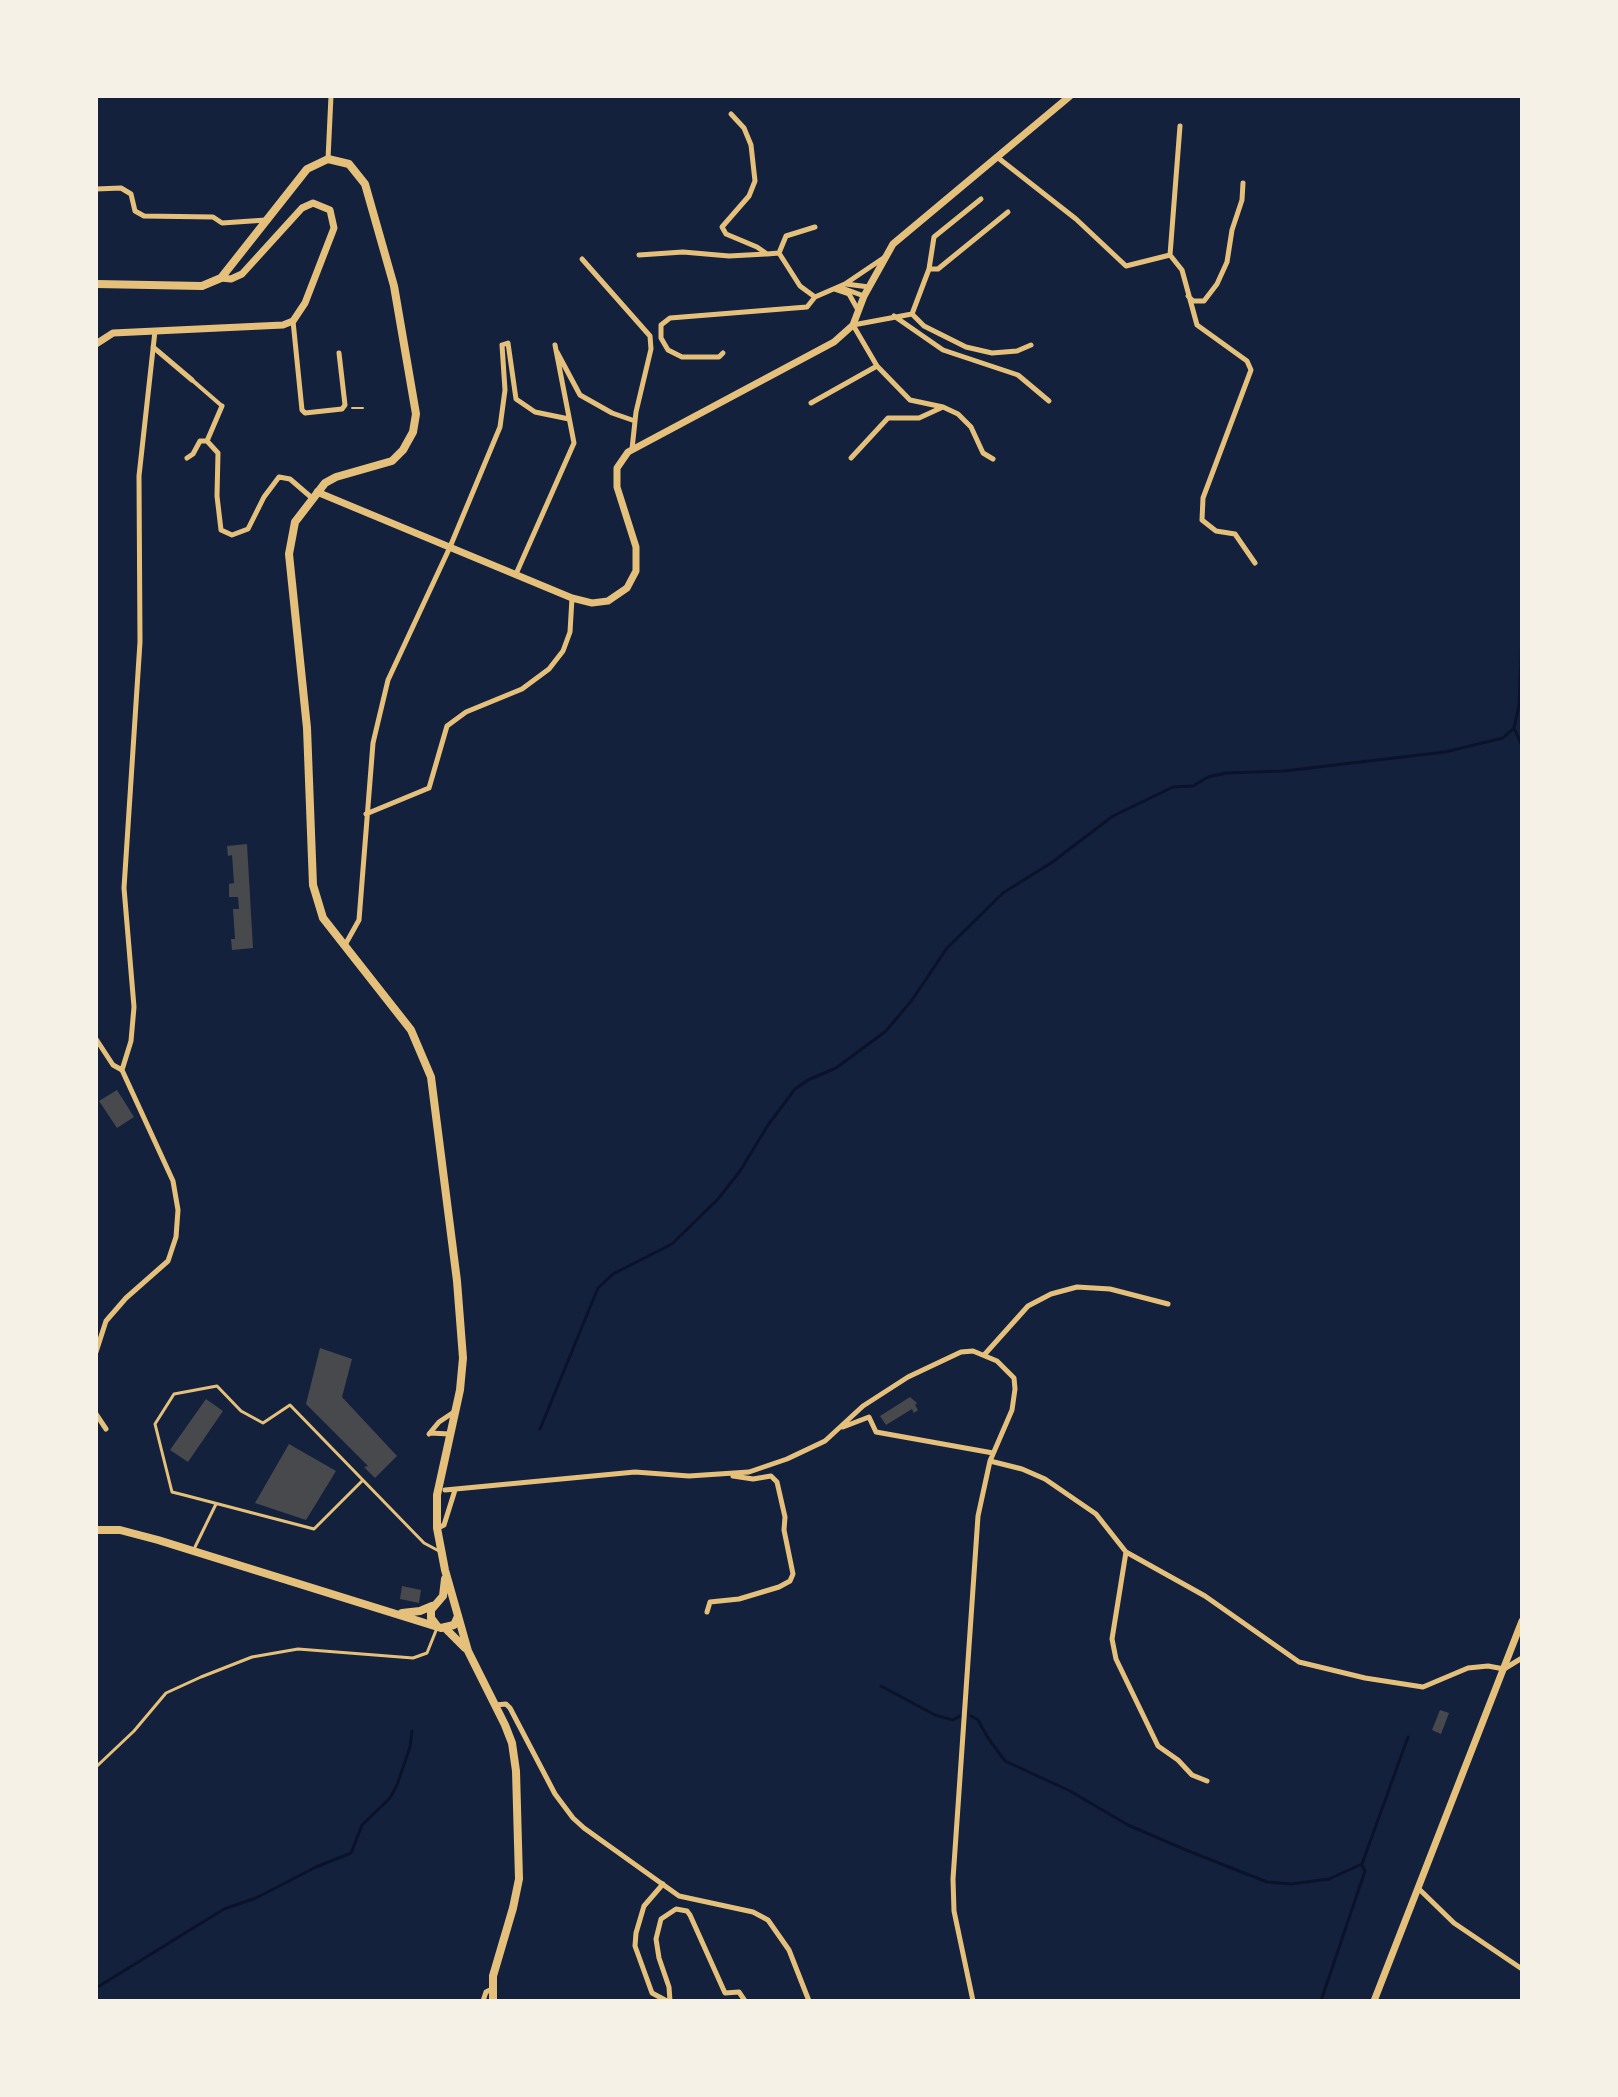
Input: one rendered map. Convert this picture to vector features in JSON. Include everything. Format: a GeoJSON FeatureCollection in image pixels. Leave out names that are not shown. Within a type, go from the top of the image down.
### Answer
{"type":"FeatureCollection","features":[{"type":"Feature","properties":{"kind":"main road"},"geometry":{"type":"LineString","coordinates":[[96,284],[202,286],[221,278],[307,169],[328,159],[349,164],[365,184],[394,286],[415,423],[403,450],[392,461],[336,477],[315,495],[292,530],[289,554],[307,728],[313,885],[323,918],[411,1030],[431,1077],[457,1281],[463,1358],[437,1495],[437,1528],[445,1570],[468,1651],[512,1743],[514,1758],[519,1866],[513,1908],[497,1958],[493,2001]]}},
{"type":"Feature","properties":{"kind":"main road"},"geometry":{"type":"LineString","coordinates":[[96,1530],[120,1530],[441,1627],[454,1625],[459,1615]]}},
{"type":"Feature","properties":{"kind":"main road"},"geometry":{"type":"LineString","coordinates":[[445,1570],[445,1588],[431,1618],[468,1651]]}},
{"type":"Feature","properties":{"kind":"main road"},"geometry":{"type":"LineString","coordinates":[[397,1613],[420,1611],[447,1600],[455,1604]]}},
{"type":"Feature","properties":{"kind":"street"},"geometry":{"type":"LineString","coordinates":[[328,159],[331,96]]}},
{"type":"Feature","properties":{"kind":"street"},"geometry":{"type":"LineString","coordinates":[[187,458],[200,441],[207,441],[218,453],[217,496],[221,530],[226,533],[232,535],[248,529],[264,497],[279,477],[290,479],[315,495],[572,598],[592,603],[608,601],[627,588],[636,571],[636,547],[617,487],[617,468],[633,450],[834,342],[853,325],[864,296],[893,244],[1070,96]]}},
{"type":"Feature","properties":{"kind":"street"},"geometry":{"type":"LineString","coordinates":[[731,114],[744,128],[751,145],[755,181],[749,196],[722,227],[726,234],[767,254]]}},
{"type":"Feature","properties":{"kind":"street"},"geometry":{"type":"LineString","coordinates":[[1180,126],[1170,255],[1182,270],[1197,325],[1247,361],[1251,370],[1203,498],[1202,520],[1216,531],[1235,534],[1245,544],[1255,563]]}},
{"type":"Feature","properties":{"kind":"street"},"geometry":{"type":"LineString","coordinates":[[997,157],[1076,219],[1126,266],[1170,255]]}},
{"type":"Feature","properties":{"kind":"street"},"geometry":{"type":"LineString","coordinates":[[1187,295],[1193,301],[1204,301],[1217,284],[1227,262],[1243,183]]}},
{"type":"Feature","properties":{"kind":"street"},"geometry":{"type":"LineString","coordinates":[[96,189],[121,188],[131,194],[135,211],[144,216],[213,217],[222,223],[267,220]]}},
{"type":"Feature","properties":{"kind":"street"},"geometry":{"type":"LineString","coordinates":[[912,314],[929,269],[934,237],[981,199]]}},
{"type":"Feature","properties":{"kind":"street"},"geometry":{"type":"LineString","coordinates":[[96,344],[113,333],[283,325],[293,321],[305,303],[334,228],[330,210],[313,203],[302,208],[242,274],[231,279],[221,278]]}},
{"type":"Feature","properties":{"kind":"street"},"geometry":{"type":"LineString","coordinates":[[929,269],[938,269],[1008,212]]}},
{"type":"Feature","properties":{"kind":"street"},"geometry":{"type":"LineString","coordinates":[[779,253],[786,236],[815,227]]}},
{"type":"Feature","properties":{"kind":"street"},"geometry":{"type":"LineString","coordinates":[[639,255],[779,253]]}},
{"type":"Feature","properties":{"kind":"street"},"geometry":{"type":"LineString","coordinates":[[779,253],[800,286],[815,297]]}},
{"type":"Feature","properties":{"kind":"street"},"geometry":{"type":"LineString","coordinates":[[723,353],[719,357],[682,357],[668,350],[661,338],[661,325],[670,318],[807,307],[815,297],[845,284],[886,256]]}},
{"type":"Feature","properties":{"kind":"street"},"geometry":{"type":"LineString","coordinates":[[582,259],[650,336],[651,349],[635,421],[633,450]]}},
{"type":"Feature","properties":{"kind":"street"},"geometry":{"type":"LineString","coordinates":[[845,284],[869,287]]}},
{"type":"Feature","properties":{"kind":"street"},"geometry":{"type":"LineString","coordinates":[[833,289],[844,288],[864,296]]}},
{"type":"Feature","properties":{"kind":"street"},"geometry":{"type":"LineString","coordinates":[[833,289],[849,294],[858,312]]}},
{"type":"Feature","properties":{"kind":"street"},"geometry":{"type":"LineString","coordinates":[[853,325],[912,314]]}},
{"type":"Feature","properties":{"kind":"street"},"geometry":{"type":"LineString","coordinates":[[912,314],[924,326],[966,347],[992,353],[1017,351],[1031,345]]}},
{"type":"Feature","properties":{"kind":"street"},"geometry":{"type":"LineString","coordinates":[[894,316],[943,350],[1018,375],[1049,401]]}},
{"type":"Feature","properties":{"kind":"street"},"geometry":{"type":"LineString","coordinates":[[293,321],[302,410],[305,413],[342,409],[345,405],[339,353]]}},
{"type":"Feature","properties":{"kind":"street"},"geometry":{"type":"LineString","coordinates":[[853,325],[877,366],[910,400],[943,407],[958,414],[971,427],[983,453],[993,459]]}},
{"type":"Feature","properties":{"kind":"street"},"geometry":{"type":"LineString","coordinates":[[122,1070],[131,1041],[134,1007],[124,888],[140,642],[139,476],[155,331]]}},
{"type":"Feature","properties":{"kind":"street"},"geometry":{"type":"LineString","coordinates":[[345,945],[359,920],[373,743],[388,680],[450,547],[500,427],[505,390],[502,345],[508,343],[516,399],[535,412],[569,419]]}},
{"type":"Feature","properties":{"kind":"street"},"geometry":{"type":"LineString","coordinates":[[153,347],[222,406],[207,441]]}},
{"type":"Feature","properties":{"kind":"street"},"geometry":{"type":"LineString","coordinates":[[516,574],[574,443],[556,348],[580,395],[612,413],[635,421]]}},
{"type":"Feature","properties":{"kind":"street"},"geometry":{"type":"LineString","coordinates":[[811,403],[877,366]]}},
{"type":"Feature","properties":{"kind":"street"},"geometry":{"type":"LineString","coordinates":[[851,458],[888,418],[919,418],[943,407]]}},
{"type":"Feature","properties":{"kind":"street"},"geometry":{"type":"LineString","coordinates":[[366,814],[429,788],[447,726],[466,712],[522,689],[549,669],[563,651],[570,632],[572,598]]}},
{"type":"Feature","properties":{"kind":"street"},"geometry":{"type":"LineString","coordinates":[[96,1039],[113,1065],[122,1070],[173,1181],[178,1210],[176,1237],[168,1261],[126,1298],[106,1321],[96,1352]]}},
{"type":"Feature","properties":{"kind":"street"},"geometry":{"type":"LineString","coordinates":[[985,1354],[1028,1306],[1051,1294],[1077,1287],[1110,1289],[1168,1304]]}},
{"type":"Feature","properties":{"kind":"street"},"geometry":{"type":"LineString","coordinates":[[445,1490],[635,1472],[689,1476],[749,1472],[825,1441],[863,1406],[908,1377],[961,1352],[985,1354],[997,1361],[1014,1378],[1015,1389],[1012,1410],[990,1461],[978,1516],[953,1879],[954,1911],[973,2001]]}},
{"type":"Feature","properties":{"kind":"street"},"geometry":{"type":"LineString","coordinates":[[450,1434],[429,1434],[455,1411]]}},
{"type":"Feature","properties":{"kind":"street"},"geometry":{"type":"LineString","coordinates":[[96,1414],[106,1429]]}},
{"type":"Feature","properties":{"kind":"street"},"geometry":{"type":"LineString","coordinates":[[838,1428],[869,1417],[876,1432],[993,1453]]}},
{"type":"Feature","properties":{"kind":"street"},"geometry":{"type":"LineString","coordinates":[[990,1461],[1045,1479],[1096,1514],[1126,1552],[1205,1596],[1299,1662],[1365,1678],[1423,1687],[1468,1668],[1488,1666],[1504,1669],[1522,1658]]}},
{"type":"Feature","properties":{"kind":"street"},"geometry":{"type":"LineString","coordinates":[[707,1612],[710,1602],[739,1599],[779,1587],[790,1581],[793,1574],[777,1482],[771,1476],[753,1479],[720,1474]]}},
{"type":"Feature","properties":{"kind":"street"},"geometry":{"type":"LineString","coordinates":[[437,1528],[444,1525],[455,1490]]}},
{"type":"Feature","properties":{"kind":"street"},"geometry":{"type":"LineString","coordinates":[[1126,1552],[1112,1639],[1116,1659],[1158,1746],[1192,1775],[1207,1781]]}},
{"type":"Feature","properties":{"kind":"street"},"geometry":{"type":"LineString","coordinates":[[1374,2001],[1522,1621]]}},
{"type":"Feature","properties":{"kind":"street"},"geometry":{"type":"LineString","coordinates":[[495,1705],[506,1704],[510,1708],[555,1794],[573,1818],[673,1893],[689,1900],[753,1912],[768,1920],[789,1950],[809,2001]]}},
{"type":"Feature","properties":{"kind":"street"},"geometry":{"type":"LineString","coordinates":[[663,1884],[644,1906],[636,1933],[635,1946],[652,1993],[668,2001],[669,1987],[657,1954],[656,1939],[661,1919],[676,1909],[687,1911],[690,1915],[725,1993],[739,1992],[745,2001]]}},
{"type":"Feature","properties":{"kind":"street"},"geometry":{"type":"LineString","coordinates":[[1419,1889],[1454,1923],[1522,1969]]}},
{"type":"Feature","properties":{"kind":"street"},"geometry":{"type":"LineString","coordinates":[[483,2001],[486,1992],[492,1989]]}},
{"type":"Feature","properties":{"kind":"lane"},"geometry":{"type":"LineString","coordinates":[[362,1481],[314,1529],[172,1492],[155,1424],[174,1394],[217,1386],[241,1411],[263,1423],[290,1405],[424,1543],[442,1552]]}},
{"type":"Feature","properties":{"kind":"lane"},"geometry":{"type":"LineString","coordinates":[[194,1551],[216,1503]]}},
{"type":"Feature","properties":{"kind":"lane"},"geometry":{"type":"LineString","coordinates":[[96,1767],[134,1731],[165,1694],[201,1677],[252,1657],[298,1649],[413,1658],[427,1653],[441,1627]]}},
{"type":"Feature","properties":{"kind":"path"},"geometry":{"type":"LineString","coordinates":[[342,409],[363,408]]}},
{"type":"Feature","properties":{"kind":"building"},"geometry":{"type":"Polygon","coordinates":[[[247,844],[253,948],[232,950],[231,939],[235,939],[233,909],[239,909],[238,897],[229,897],[229,884],[234,883],[232,855],[228,856],[227,846],[247,844]]]}},
{"type":"Feature","properties":{"kind":"building"},"geometry":{"type":"Polygon","coordinates":[[[117,1090],[134,1117],[117,1128],[99,1101],[117,1090]]]}},
{"type":"Feature","properties":{"kind":"building"},"geometry":{"type":"Polygon","coordinates":[[[320,1348],[352,1359],[342,1397],[397,1456],[375,1478],[364,1467],[368,1466],[306,1404],[320,1348]]]}},
{"type":"Feature","properties":{"kind":"building"},"geometry":{"type":"Polygon","coordinates":[[[910,1397],[917,1403],[918,1410],[914,1413],[912,1409],[886,1425],[880,1416],[910,1397]]]}},
{"type":"Feature","properties":{"kind":"building"},"geometry":{"type":"Polygon","coordinates":[[[206,1399],[223,1411],[188,1462],[170,1450],[206,1399]]]}},
{"type":"Feature","properties":{"kind":"building"},"geometry":{"type":"Polygon","coordinates":[[[289,1444],[336,1471],[306,1520],[255,1503],[289,1444]]]}},
{"type":"Feature","properties":{"kind":"building"},"geometry":{"type":"Polygon","coordinates":[[[402,1586],[421,1590],[419,1603],[400,1599],[402,1586]]]}},
{"type":"Feature","properties":{"kind":"building"},"geometry":{"type":"Polygon","coordinates":[[[1440,1710],[1449,1713],[1441,1734],[1432,1730],[1440,1710]]]}},
{"type":"Feature","properties":{"kind":"waterway"},"geometry":{"type":"LineString","coordinates":[[1522,635],[1519,705],[1514,728],[1522,746]]}},
{"type":"Feature","properties":{"kind":"waterway"},"geometry":{"type":"LineString","coordinates":[[540,1429],[598,1288],[613,1274],[672,1244],[718,1199],[795,1089],[836,1068],[886,1031],[912,1000],[947,948],[1003,893],[1051,863],[1113,816],[1173,787],[1193,786],[1208,777],[1226,773],[1284,771],[1445,752],[1503,738],[1514,728]]}},
{"type":"Feature","properties":{"kind":"waterway"},"geometry":{"type":"LineString","coordinates":[[881,1686],[935,1715],[953,1720],[960,1716]]}},
{"type":"Feature","properties":{"kind":"waterway"},"geometry":{"type":"LineString","coordinates":[[971,1716],[978,1720],[1005,1761],[1070,1791],[1128,1825],[1186,1850],[1267,1882],[1291,1884],[1329,1879],[1362,1864],[1408,1737]]}},
{"type":"Feature","properties":{"kind":"waterway"},"geometry":{"type":"LineString","coordinates":[[96,1988],[224,1909],[256,1898],[351,1853],[362,1825],[390,1798],[397,1785],[412,1731]]}},
{"type":"Feature","properties":{"kind":"waterway"},"geometry":{"type":"LineString","coordinates":[[1321,2001],[1365,1871],[1362,1865]]}}]}
